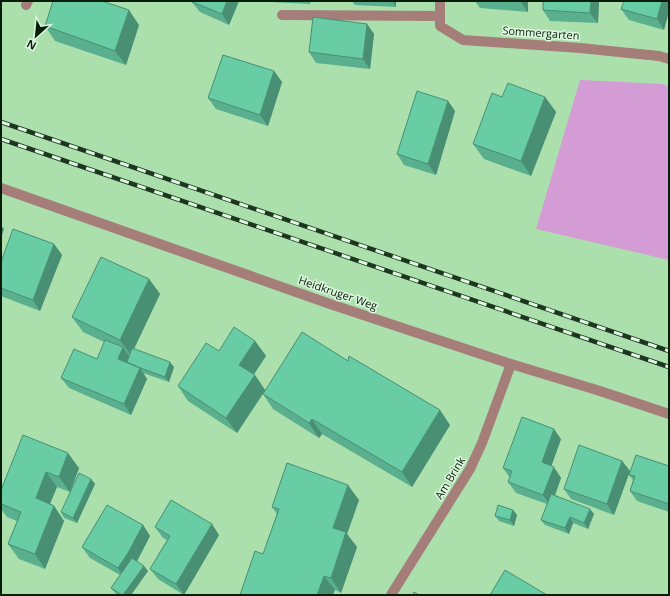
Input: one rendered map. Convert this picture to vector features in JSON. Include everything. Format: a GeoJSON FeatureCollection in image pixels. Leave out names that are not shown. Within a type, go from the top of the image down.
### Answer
{"type":"FeatureCollection","features":[{"type":"Feature","properties":{"kind":"street","name":"Sommergarten"},"geometry":{"type":"LineString","coordinates":[[440,1],[440,26],[463,40],[580,48],[659,56],[669,59]]}},
{"type":"Feature","properties":{"kind":"street"},"geometry":{"type":"LineString","coordinates":[[282,15],[440,16]]}},
{"type":"Feature","properties":{"kind":"street","name":"Heidkruger Weg"},"geometry":{"type":"LineString","coordinates":[[1,188],[315,298],[511,364],[669,414]]}},
{"type":"Feature","properties":{"kind":"street","name":"Am Brink"},"geometry":{"type":"LineString","coordinates":[[391,595],[473,463],[511,364]]}},
{"type":"Feature","properties":{"kind":"shaded area"},"geometry":{"type":"Polygon","coordinates":[[[580,80],[662,84],[669,87],[669,260],[536,229],[580,80]]]}},
{"type":"Feature","properties":{"kind":"building"},"geometry":{"type":"Polygon","coordinates":[[[53,1],[102,1],[129,10],[115,51],[45,26],[53,1]]]}},
{"type":"Feature","properties":{"kind":"building"},"geometry":{"type":"Polygon","coordinates":[[[227,1],[222,14],[192,2],[227,1]]]}},
{"type":"Feature","properties":{"kind":"building"},"geometry":{"type":"Polygon","coordinates":[[[543,1],[591,1],[590,13],[543,10],[543,1]]]}},
{"type":"Feature","properties":{"kind":"building"},"geometry":{"type":"Polygon","coordinates":[[[624,1],[662,1],[657,19],[621,9],[624,1]]]}},
{"type":"Feature","properties":{"kind":"building"},"geometry":{"type":"Polygon","coordinates":[[[313,17],[367,24],[363,59],[309,52],[313,17]]]}},
{"type":"Feature","properties":{"kind":"building"},"geometry":{"type":"Polygon","coordinates":[[[223,55],[274,71],[260,115],[208,98],[223,55]]]}},
{"type":"Feature","properties":{"kind":"building"},"geometry":{"type":"Polygon","coordinates":[[[508,83],[545,97],[521,161],[473,144],[492,93],[502,97],[508,83]]]}},
{"type":"Feature","properties":{"kind":"building"},"geometry":{"type":"Polygon","coordinates":[[[417,91],[448,101],[428,164],[397,154],[417,91]]]}},
{"type":"Feature","properties":{"kind":"building"},"geometry":{"type":"Polygon","coordinates":[[[13,229],[54,244],[33,300],[1,288],[1,262],[13,229]]]}},
{"type":"Feature","properties":{"kind":"building"},"geometry":{"type":"Polygon","coordinates":[[[101,257],[149,279],[120,340],[72,317],[101,257]]]}},
{"type":"Feature","properties":{"kind":"building"},"geometry":{"type":"Polygon","coordinates":[[[234,327],[255,341],[239,365],[255,375],[226,418],[178,386],[206,343],[219,351],[234,327]]]}},
{"type":"Feature","properties":{"kind":"building"},"geometry":{"type":"Polygon","coordinates":[[[302,332],[348,361],[349,356],[440,410],[402,472],[312,419],[309,423],[263,394],[302,332]]]}},
{"type":"Feature","properties":{"kind":"building"},"geometry":{"type":"Polygon","coordinates":[[[105,340],[123,347],[118,359],[140,368],[124,404],[61,378],[74,349],[97,359],[105,340]]]}},
{"type":"Feature","properties":{"kind":"building"},"geometry":{"type":"Polygon","coordinates":[[[132,348],[170,362],[165,377],[127,362],[132,348]]]}},
{"type":"Feature","properties":{"kind":"building"},"geometry":{"type":"Polygon","coordinates":[[[522,417],[554,429],[542,462],[554,467],[543,495],[508,482],[512,471],[503,468],[522,417]]]}},
{"type":"Feature","properties":{"kind":"building"},"geometry":{"type":"Polygon","coordinates":[[[23,435],[68,453],[59,477],[46,472],[36,498],[54,506],[35,554],[8,544],[21,512],[1,504],[1,490],[23,435]]]}},
{"type":"Feature","properties":{"kind":"building"},"geometry":{"type":"Polygon","coordinates":[[[579,445],[622,461],[607,504],[564,489],[579,445]]]}},
{"type":"Feature","properties":{"kind":"building"},"geometry":{"type":"Polygon","coordinates":[[[636,455],[669,466],[669,504],[630,491],[635,476],[629,475],[636,455]]]}},
{"type":"Feature","properties":{"kind":"building"},"geometry":{"type":"Polygon","coordinates":[[[287,463],[348,485],[333,528],[346,532],[331,578],[324,576],[317,595],[240,595],[255,551],[263,554],[279,509],[272,507],[287,463]]]}},
{"type":"Feature","properties":{"kind":"building"},"geometry":{"type":"Polygon","coordinates":[[[79,473],[91,479],[73,518],[61,512],[79,473]]]}},
{"type":"Feature","properties":{"kind":"building"},"geometry":{"type":"Polygon","coordinates":[[[551,494],[590,509],[584,523],[570,517],[565,528],[541,520],[551,494]]]}},
{"type":"Feature","properties":{"kind":"building"},"geometry":{"type":"Polygon","coordinates":[[[171,500],[212,524],[176,584],[150,569],[170,536],[155,527],[171,500]]]}},
{"type":"Feature","properties":{"kind":"building"},"geometry":{"type":"Polygon","coordinates":[[[107,505],[143,525],[118,568],[82,547],[107,505]]]}},
{"type":"Feature","properties":{"kind":"building"},"geometry":{"type":"Polygon","coordinates":[[[498,505],[513,510],[510,520],[495,516],[498,505]]]}},
{"type":"Feature","properties":{"kind":"building"},"geometry":{"type":"Polygon","coordinates":[[[132,558],[144,566],[122,595],[111,588],[132,558]]]}},
{"type":"Feature","properties":{"kind":"building"},"geometry":{"type":"Polygon","coordinates":[[[505,570],[547,595],[490,595],[505,570]]]}},
{"type":"Feature","properties":{"kind":"railway"},"geometry":{"type":"LineString","coordinates":[[1,122],[669,351]]}},
{"type":"Feature","properties":{"kind":"railway"},"geometry":{"type":"LineString","coordinates":[[1,139],[669,367]]}}]}
